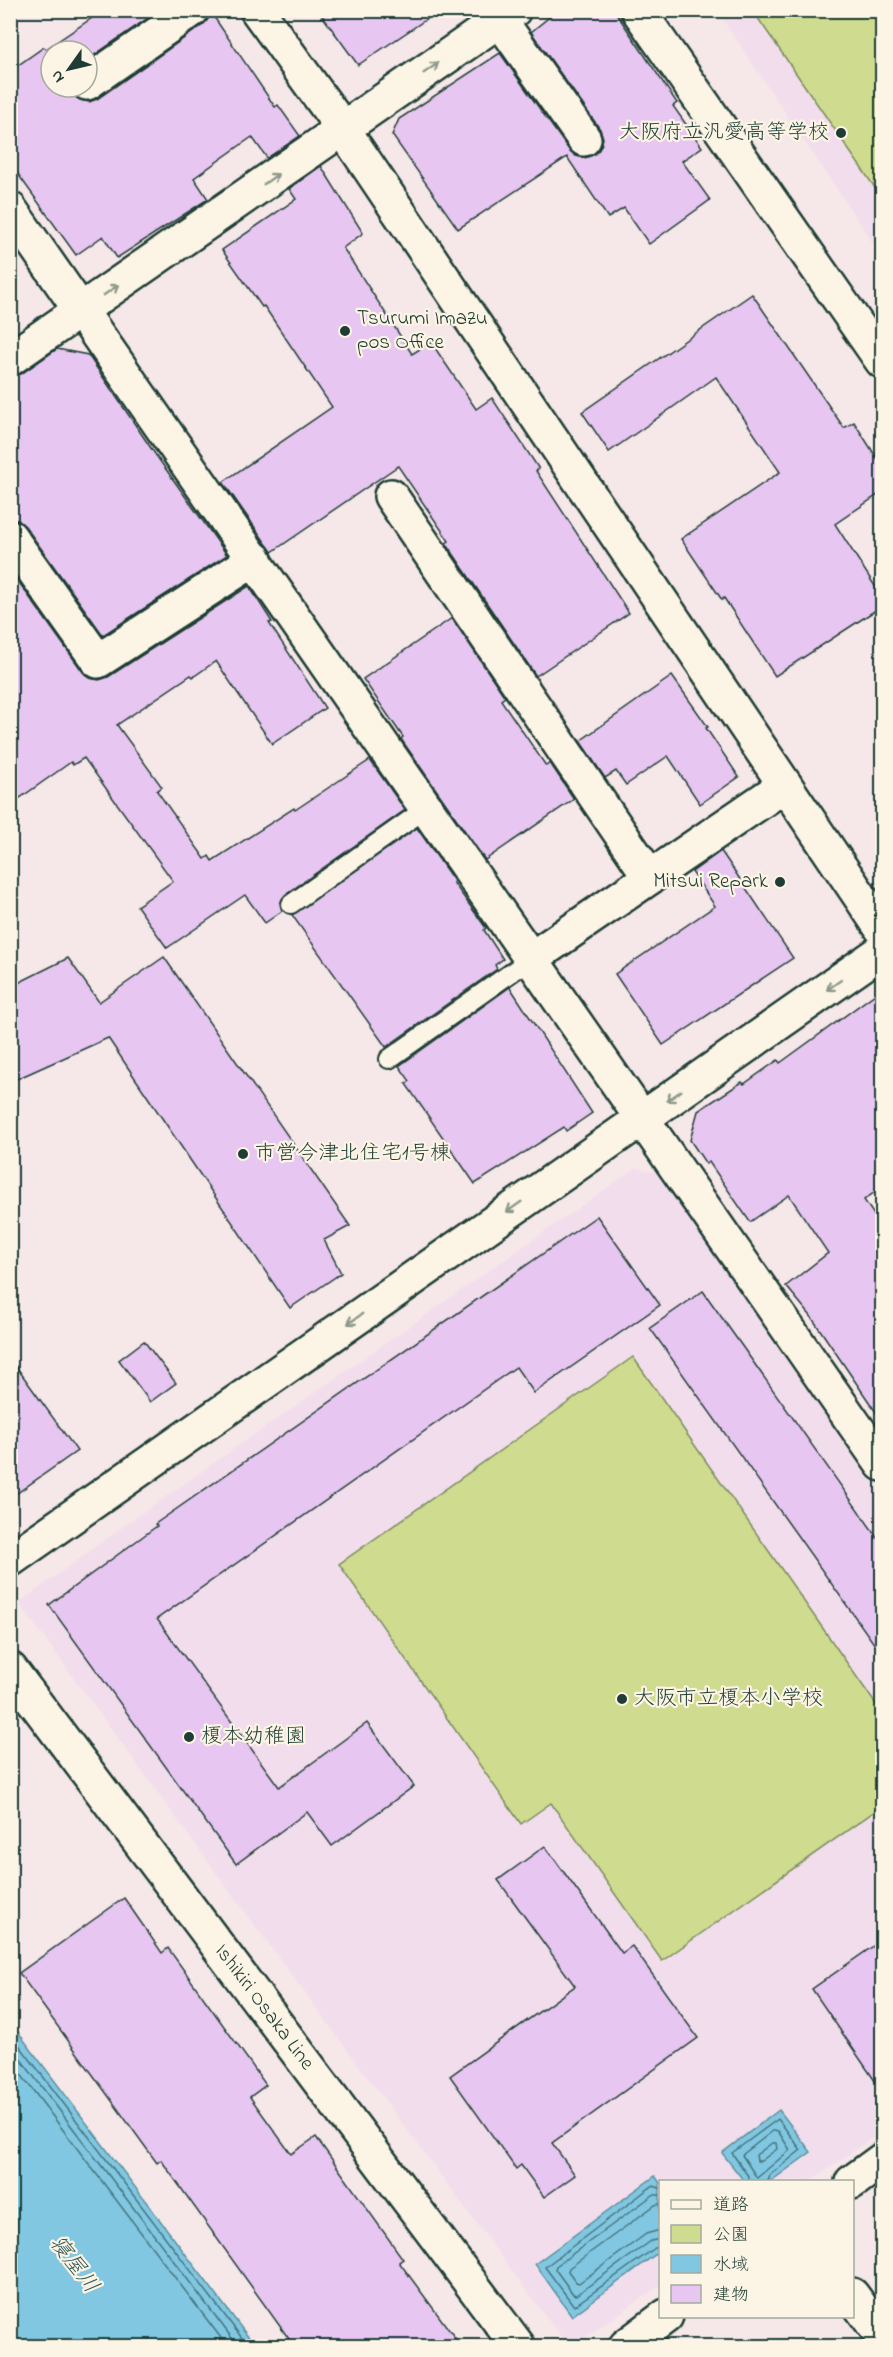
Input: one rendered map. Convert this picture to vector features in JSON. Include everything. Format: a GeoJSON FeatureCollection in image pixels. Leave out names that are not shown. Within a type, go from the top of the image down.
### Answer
{"type":"FeatureCollection","features":[{"type":"Feature","properties":{"kind":"street"},"geometry":{"type":"LineString","coordinates":[[99,74],[192,10]]}},
{"type":"Feature","properties":{"kind":"street"},"geometry":{"type":"LineString","coordinates":[[257,10],[343,129],[882,929]]}},
{"type":"Feature","properties":{"kind":"street"},"geometry":{"type":"LineString","coordinates":[[638,10],[882,361]]}},
{"type":"Feature","properties":{"kind":"street"},"geometry":{"type":"LineString","coordinates":[[10,359],[507,15],[584,139]]}},
{"type":"Feature","properties":{"kind":"street"},"geometry":{"type":"LineString","coordinates":[[10,208],[882,1464]]}},
{"type":"Feature","properties":{"kind":"street"},"geometry":{"type":"LineString","coordinates":[[391,496],[650,877]]}},
{"type":"Feature","properties":{"kind":"street"},"geometry":{"type":"LineString","coordinates":[[10,537],[98,661],[255,559]]}},
{"type":"Feature","properties":{"kind":"street"},"geometry":{"type":"LineString","coordinates":[[532,958],[785,785]]}},
{"type":"Feature","properties":{"kind":"street"},"geometry":{"type":"LineString","coordinates":[[10,1560],[882,951]]}},
{"type":"Feature","properties":{"kind":"street","name":"Ishikiri Osaka Line"},"geometry":{"type":"LineString","coordinates":[[10,1669],[518,2346]]}},
{"type":"Feature","properties":{"kind":"street"},"geometry":{"type":"LineString","coordinates":[[853,2180],[882,2160]]}},
{"type":"Feature","properties":{"kind":"street"},"geometry":{"type":"LineString","coordinates":[[854,2298],[882,2336]]}},
{"type":"Feature","properties":{"kind":"street"},"geometry":{"type":"LineString","coordinates":[[626,2346],[663,2318]]}},
{"type":"Feature","properties":{"kind":"lane"},"geometry":{"type":"LineString","coordinates":[[291,904],[428,807]]}},
{"type":"Feature","properties":{"kind":"lane"},"geometry":{"type":"LineString","coordinates":[[389,1059],[532,958]]}},
{"type":"Feature","properties":{"kind":"shaded area","name":"大阪府立汎愛高等学校"},"geometry":{"type":"Polygon","coordinates":[[[717,11],[882,11],[882,256],[717,11]]]}},
{"type":"Feature","properties":{"kind":"shaded area","name":"大阪市立榎本小学校"},"geometry":{"type":"Polygon","coordinates":[[[636,1168],[660,1173],[882,1495],[882,2131],[811,2180],[659,2180],[659,2286],[573,2346],[568,2346],[253,1923],[19,1603],[131,1521],[636,1168]]]}},
{"type":"Feature","properties":{"kind":"green space"},"geometry":{"type":"Polygon","coordinates":[[[753,11],[882,11],[882,198],[753,11]]]}},
{"type":"Feature","properties":{"kind":"green space"},"geometry":{"type":"Polygon","coordinates":[[[633,1357],[882,1713],[882,1806],[662,1961],[551,1803],[521,1824],[339,1564],[633,1357]]]}},
{"type":"Feature","properties":{"kind":"water","name":"寝屋川"},"geometry":{"type":"Polygon","coordinates":[[[11,2023],[255,2346],[11,2346],[11,2023]]]}},
{"type":"Feature","properties":{"kind":"water"},"geometry":{"type":"Polygon","coordinates":[[[779,2110],[811,2152],[772,2180],[743,2180],[722,2153],[779,2110]]]}},
{"type":"Feature","properties":{"kind":"water"},"geometry":{"type":"Polygon","coordinates":[[[655,2176],[659,2182],[659,2252],[572,2316],[535,2264],[655,2176]]]}},
{"type":"Feature","properties":{"kind":"building"},"geometry":{"type":"Polygon","coordinates":[[[104,10],[154,10],[155,13],[99,52],[99,39],[61,39],[104,10]]]}},
{"type":"Feature","properties":{"kind":"building"},"geometry":{"type":"Polygon","coordinates":[[[318,10],[440,10],[358,65],[318,10]]]}},
{"type":"Feature","properties":{"kind":"building"},"geometry":{"type":"Polygon","coordinates":[[[558,10],[614,10],[677,103],[673,106],[702,147],[682,161],[710,200],[649,244],[624,208],[608,218],[567,157],[458,229],[392,135],[399,119],[500,53],[569,150],[576,156],[585,158],[595,154],[603,138],[600,129],[531,32],[558,10]]]}},
{"type":"Feature","properties":{"kind":"building"},"geometry":{"type":"Polygon","coordinates":[[[212,14],[275,107],[278,105],[300,136],[267,158],[252,137],[194,178],[208,199],[117,258],[103,236],[76,255],[10,163],[10,71],[39,51],[39,99],[79,99],[89,102],[99,99],[203,25],[212,14]]]}},
{"type":"Feature","properties":{"kind":"building"},"geometry":{"type":"Polygon","coordinates":[[[321,166],[363,233],[343,248],[412,354],[431,342],[476,409],[492,398],[539,469],[536,471],[629,613],[536,676],[446,543],[449,541],[398,466],[272,552],[223,482],[332,407],[264,306],[262,307],[222,250],[296,199],[289,189],[321,166]]]}},
{"type":"Feature","properties":{"kind":"building"},"geometry":{"type":"Polygon","coordinates":[[[752,294],[844,428],[854,422],[882,466],[882,492],[835,524],[882,597],[882,606],[775,676],[724,598],[722,600],[681,539],[780,472],[716,377],[609,452],[582,412],[752,294]]]}},
{"type":"Feature","properties":{"kind":"building"},"geometry":{"type":"Polygon","coordinates":[[[57,349],[88,355],[227,555],[103,635],[25,526],[18,520],[10,519],[10,378],[21,374],[57,349]]]}},
{"type":"Feature","properties":{"kind":"building"},"geometry":{"type":"Polygon","coordinates":[[[10,570],[83,672],[89,678],[99,680],[108,677],[249,586],[272,622],[269,623],[325,708],[272,744],[216,661],[193,677],[191,675],[117,725],[162,787],[157,791],[205,859],[209,856],[212,861],[370,760],[405,810],[285,895],[280,904],[282,911],[265,923],[245,895],[167,948],[137,906],[173,881],[84,758],[73,765],[71,762],[10,805],[10,570]]]}},
{"type":"Feature","properties":{"kind":"building"},"geometry":{"type":"Polygon","coordinates":[[[452,618],[505,697],[501,700],[546,766],[550,763],[574,799],[485,860],[401,739],[403,737],[363,679],[452,618]]]}},
{"type":"Feature","properties":{"kind":"building"},"geometry":{"type":"Polygon","coordinates":[[[672,676],[708,727],[706,728],[739,777],[700,804],[668,756],[626,785],[616,771],[605,778],[580,741],[672,676]]]}},
{"type":"Feature","properties":{"kind":"building"},"geometry":{"type":"Polygon","coordinates":[[[417,828],[486,928],[484,930],[503,959],[495,965],[497,969],[386,1047],[292,915],[417,828]]]}},
{"type":"Feature","properties":{"kind":"building"},"geometry":{"type":"Polygon","coordinates":[[[721,851],[793,958],[663,1045],[615,974],[715,906],[692,872],[721,851]]]}},
{"type":"Feature","properties":{"kind":"building","name":"市営今津北住宅1号棟"},"geometry":{"type":"Polygon","coordinates":[[[164,957],[350,1226],[324,1240],[341,1273],[290,1308],[108,1038],[10,1082],[10,987],[68,958],[99,1002],[164,957]]]}},
{"type":"Feature","properties":{"kind":"building"},"geometry":{"type":"Polygon","coordinates":[[[510,987],[592,1113],[566,1131],[564,1127],[475,1184],[406,1084],[410,1081],[399,1066],[510,987]]]}},
{"type":"Feature","properties":{"kind":"building"},"geometry":{"type":"Polygon","coordinates":[[[882,989],[882,1187],[864,1200],[882,1227],[882,1421],[810,1315],[786,1286],[828,1253],[789,1195],[750,1222],[709,1162],[706,1164],[690,1140],[698,1111],[742,1082],[744,1084],[778,1060],[780,1063],[882,989]]]}},
{"type":"Feature","properties":{"kind":"building"},"geometry":{"type":"Polygon","coordinates":[[[597,1216],[660,1305],[534,1393],[516,1367],[157,1619],[279,1787],[367,1723],[414,1786],[332,1846],[307,1812],[236,1864],[49,1605],[157,1526],[155,1524],[597,1216]]]}},
{"type":"Feature","properties":{"kind":"building"},"geometry":{"type":"Polygon","coordinates":[[[703,1291],[882,1544],[882,1655],[650,1328],[703,1291]]]}},
{"type":"Feature","properties":{"kind":"building"},"geometry":{"type":"Polygon","coordinates":[[[144,1341],[176,1383],[150,1402],[119,1360],[144,1341]]]}},
{"type":"Feature","properties":{"kind":"building"},"geometry":{"type":"Polygon","coordinates":[[[10,1358],[77,1451],[10,1498],[10,1358]]]}},
{"type":"Feature","properties":{"kind":"building"},"geometry":{"type":"Polygon","coordinates":[[[545,1846],[622,1953],[632,1946],[698,2038],[552,2143],[575,2175],[544,2197],[521,2165],[516,2169],[450,2076],[575,1986],[498,1880],[545,1846]]]}},
{"type":"Feature","properties":{"kind":"building"},"geometry":{"type":"Polygon","coordinates":[[[124,1898],[162,1953],[168,1948],[266,2085],[250,2097],[291,2154],[316,2137],[403,2259],[399,2262],[461,2346],[294,2346],[161,2160],[157,2163],[19,1973],[124,1898]]]}},
{"type":"Feature","properties":{"kind":"building"},"geometry":{"type":"Polygon","coordinates":[[[882,1940],[882,2091],[812,1989],[882,1940]]]}},
{"type":"Feature","properties":{"kind":"place","name":"大阪府立汎愛高等学校"},"geometry":{"type":"Point","coordinates":[841,133]}},
{"type":"Feature","properties":{"kind":"place","name":"Tsurumi Imazu pos Office"},"geometry":{"type":"Point","coordinates":[345,331]}},
{"type":"Feature","properties":{"kind":"place","name":"Mitsui Repark"},"geometry":{"type":"Point","coordinates":[780,882]}},
{"type":"Feature","properties":{"kind":"place","name":"市営今津北住宅1号棟"},"geometry":{"type":"Point","coordinates":[243,1154]}},
{"type":"Feature","properties":{"kind":"place","name":"大阪市立榎本小学校"},"geometry":{"type":"Point","coordinates":[622,1699]}},
{"type":"Feature","properties":{"kind":"place","name":"榎本幼稚園"},"geometry":{"type":"Point","coordinates":[189,1737]}}]}
